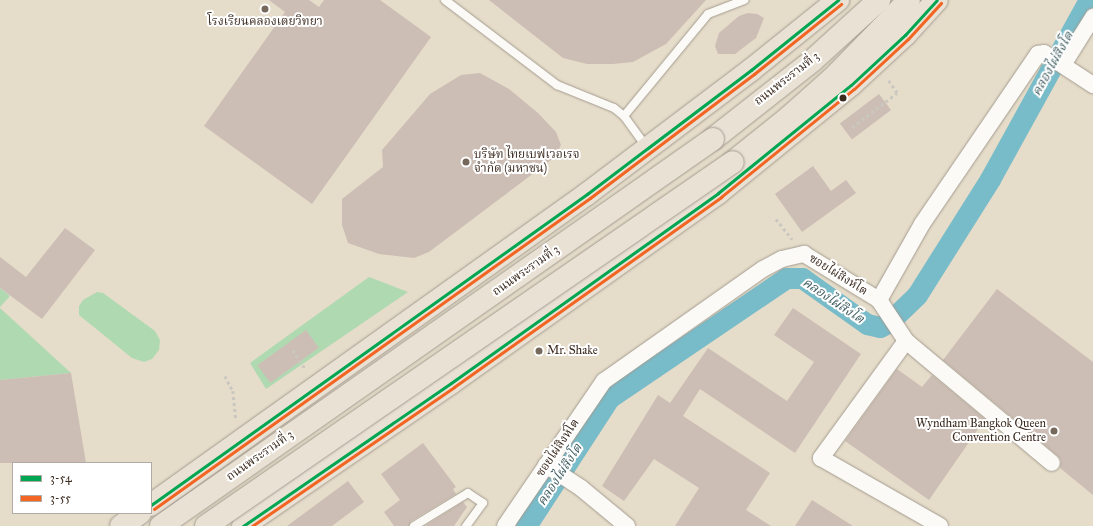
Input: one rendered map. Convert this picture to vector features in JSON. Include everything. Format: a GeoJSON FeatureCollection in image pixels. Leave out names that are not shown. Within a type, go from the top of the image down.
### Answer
{"type":"FeatureCollection","features":[{"type":"Feature","properties":{"kind":"main road"},"geometry":{"type":"LineString","coordinates":[[152,504],[255,432],[647,149],[838,0]]}},
{"type":"Feature","properties":{"kind":"main road","name":"ถนนพระรามที่ 3"},"geometry":{"type":"LineString","coordinates":[[160,526],[713,139],[812,61],[879,0]]}},
{"type":"Feature","properties":{"kind":"main road"},"geometry":{"type":"LineString","coordinates":[[206,526],[732,162],[788,118],[832,79],[909,0]]}},
{"type":"Feature","properties":{"kind":"main road"},"geometry":{"type":"LineString","coordinates":[[243,526],[298,486],[451,383],[742,175],[851,85],[905,35],[937,0]]}},
{"type":"Feature","properties":{"kind":"main road"},"geometry":{"type":"LineString","coordinates":[[255,432],[244,450],[248,469],[259,482],[275,492],[298,486]]}},
{"type":"Feature","properties":{"kind":"main road"},"geometry":{"type":"LineString","coordinates":[[122,526],[139,514]]}},
{"type":"Feature","properties":{"kind":"street"},"geometry":{"type":"LineString","coordinates":[[1063,65],[1093,17]]}},
{"type":"Feature","properties":{"kind":"street","name":"ซอยไผ่สิงห์โต"},"geometry":{"type":"LineString","coordinates":[[506,526],[551,468],[596,390],[612,374],[782,258],[804,254],[882,305],[922,224],[1038,54],[1044,53],[1093,85]]}},
{"type":"Feature","properties":{"kind":"street"},"geometry":{"type":"LineString","coordinates":[[882,305],[903,337],[1052,464]]}},
{"type":"Feature","properties":{"kind":"street"},"geometry":{"type":"LineString","coordinates":[[903,337],[821,458],[931,523]]}},
{"type":"Feature","properties":{"kind":"street"},"geometry":{"type":"LineString","coordinates":[[551,468],[581,488],[627,526]]}},
{"type":"Feature","properties":{"kind":"lane"},"geometry":{"type":"LineString","coordinates":[[445,0],[557,85],[603,102],[624,116],[647,149]]}},
{"type":"Feature","properties":{"kind":"lane"},"geometry":{"type":"LineString","coordinates":[[624,116],[708,14],[744,0]]}},
{"type":"Feature","properties":{"kind":"lane"},"geometry":{"type":"LineString","coordinates":[[414,526],[468,493],[483,503],[466,526]]}},
{"type":"Feature","properties":{"kind":"path"},"geometry":{"type":"LineString","coordinates":[[852,127],[897,92],[887,79]]}},
{"type":"Feature","properties":{"kind":"path"},"geometry":{"type":"LineString","coordinates":[[776,219],[792,238]]}},
{"type":"Feature","properties":{"kind":"path"},"geometry":{"type":"LineString","coordinates":[[293,350],[307,370]]}},
{"type":"Feature","properties":{"kind":"path"},"geometry":{"type":"LineString","coordinates":[[225,376],[233,391],[236,420]]}},
{"type":"Feature","properties":{"kind":"green space"},"geometry":{"type":"Polygon","coordinates":[[[369,277],[408,292],[266,389],[250,363],[369,277]]]}},
{"type":"Feature","properties":{"kind":"green space"},"geometry":{"type":"Polygon","coordinates":[[[0,288],[10,296],[0,307],[0,288]]]}},
{"type":"Feature","properties":{"kind":"green space"},"geometry":{"type":"Polygon","coordinates":[[[97,292],[103,293],[155,331],[160,340],[159,350],[152,359],[144,362],[132,358],[79,315],[79,306],[83,300],[97,292]]]}},
{"type":"Feature","properties":{"kind":"green space"},"geometry":{"type":"Polygon","coordinates":[[[0,308],[71,373],[0,380],[0,308]]]}},
{"type":"Feature","properties":{"kind":"building"},"geometry":{"type":"Polygon","coordinates":[[[269,0],[309,0],[319,7],[324,0],[380,0],[431,37],[312,204],[204,126],[285,12],[269,0]]]}},
{"type":"Feature","properties":{"kind":"building"},"geometry":{"type":"Polygon","coordinates":[[[489,0],[706,0],[666,44],[633,62],[587,64],[563,58],[489,0]]]}},
{"type":"Feature","properties":{"kind":"building"},"geometry":{"type":"Polygon","coordinates":[[[748,13],[757,14],[764,18],[756,38],[735,54],[718,54],[715,46],[719,33],[739,16],[748,13]]]}},
{"type":"Feature","properties":{"kind":"building","name":"บริษัท ไทยเบฟเวอเรจ จำกัด (มหาชน)"},"geometry":{"type":"Polygon","coordinates":[[[480,73],[509,89],[538,113],[556,132],[561,145],[555,157],[429,252],[414,258],[379,254],[348,243],[342,225],[342,199],[383,167],[382,150],[430,94],[461,75],[480,73]]]}},
{"type":"Feature","properties":{"kind":"building"},"geometry":{"type":"Polygon","coordinates":[[[879,94],[891,110],[852,139],[840,123],[879,94]]]}},
{"type":"Feature","properties":{"kind":"building"},"geometry":{"type":"Polygon","coordinates":[[[813,166],[831,191],[846,180],[856,193],[802,232],[775,194],[813,166]]]}},
{"type":"Feature","properties":{"kind":"building"},"geometry":{"type":"Polygon","coordinates":[[[65,228],[95,250],[42,319],[0,288],[0,257],[26,277],[65,228]]]}},
{"type":"Feature","properties":{"kind":"building","name":"Wyndham Bangkok Queen Convention Centre"},"geometry":{"type":"Polygon","coordinates":[[[997,289],[1093,362],[1093,495],[1060,468],[1061,460],[1058,456],[943,360],[997,289]]]}},
{"type":"Feature","properties":{"kind":"building"},"geometry":{"type":"Polygon","coordinates":[[[793,308],[861,354],[795,453],[700,389],[683,416],[770,473],[746,510],[771,526],[675,526],[699,488],[654,459],[624,501],[602,486],[658,395],[670,403],[708,348],[787,401],[814,362],[774,335],[793,308]]]}},
{"type":"Feature","properties":{"kind":"building"},"geometry":{"type":"Polygon","coordinates":[[[306,330],[319,348],[270,383],[257,365],[306,330]]]}},
{"type":"Feature","properties":{"kind":"building"},"geometry":{"type":"Polygon","coordinates":[[[897,369],[922,387],[932,375],[985,419],[929,500],[845,441],[897,369]]]}},
{"type":"Feature","properties":{"kind":"building"},"geometry":{"type":"Polygon","coordinates":[[[71,373],[86,462],[0,463],[0,380],[71,373]]]}},
{"type":"Feature","properties":{"kind":"building"},"geometry":{"type":"Polygon","coordinates":[[[423,443],[456,487],[453,489],[456,494],[411,521],[409,526],[394,526],[384,512],[400,500],[381,474],[423,443]]]}},
{"type":"Feature","properties":{"kind":"building"},"geometry":{"type":"Polygon","coordinates":[[[348,481],[364,502],[332,526],[287,526],[348,481]]]}},
{"type":"Feature","properties":{"kind":"building"},"geometry":{"type":"Polygon","coordinates":[[[812,500],[853,526],[795,526],[812,500]]]}},
{"type":"Feature","properties":{"kind":"building"},"geometry":{"type":"Polygon","coordinates":[[[463,502],[467,507],[454,526],[425,526],[463,502]]]}},
{"type":"Feature","properties":{"kind":"waterway","name":"คลองไผ่สิงโต"},"geometry":{"type":"LineString","coordinates":[[526,526],[609,398],[786,278],[802,278],[867,324],[880,327],[888,323],[917,295],[990,179],[1089,0]]}},
{"type":"Feature","properties":{"kind":"transit line","name":"3-54"},"geometry":{"type":"LineString","coordinates":[[152,504],[587,194],[751,70],[838,0]]}},
{"type":"Feature","properties":{"kind":"transit line","name":"3-54"},"geometry":{"type":"LineString","coordinates":[[243,526],[451,383],[718,193],[851,85],[905,35],[937,0]]}},
{"type":"Feature","properties":{"kind":"transit line","name":"3-55"},"geometry":{"type":"LineString","coordinates":[[252,526],[454,387],[721,197],[854,89],[908,39],[941,3]]}},
{"type":"Feature","properties":{"kind":"transit line","name":"3-55"},"geometry":{"type":"LineString","coordinates":[[154,509],[590,198],[754,74],[841,4]]}},
{"type":"Feature","properties":{"kind":"place","name":"โรงเรียนคลองเตยวิทยา"},"geometry":{"type":"Point","coordinates":[265,9]}},
{"type":"Feature","properties":{"kind":"place","name":"บริษัท ไทยเบฟเวอเรจ จำกัด (มหาชน)"},"geometry":{"type":"Point","coordinates":[466,162]}},
{"type":"Feature","properties":{"kind":"place","name":"Mr. Shake"},"geometry":{"type":"Point","coordinates":[539,351]}},
{"type":"Feature","properties":{"kind":"place","name":"Wyndham Bangkok Queen Convention Centre"},"geometry":{"type":"Point","coordinates":[1054,431]}}]}
